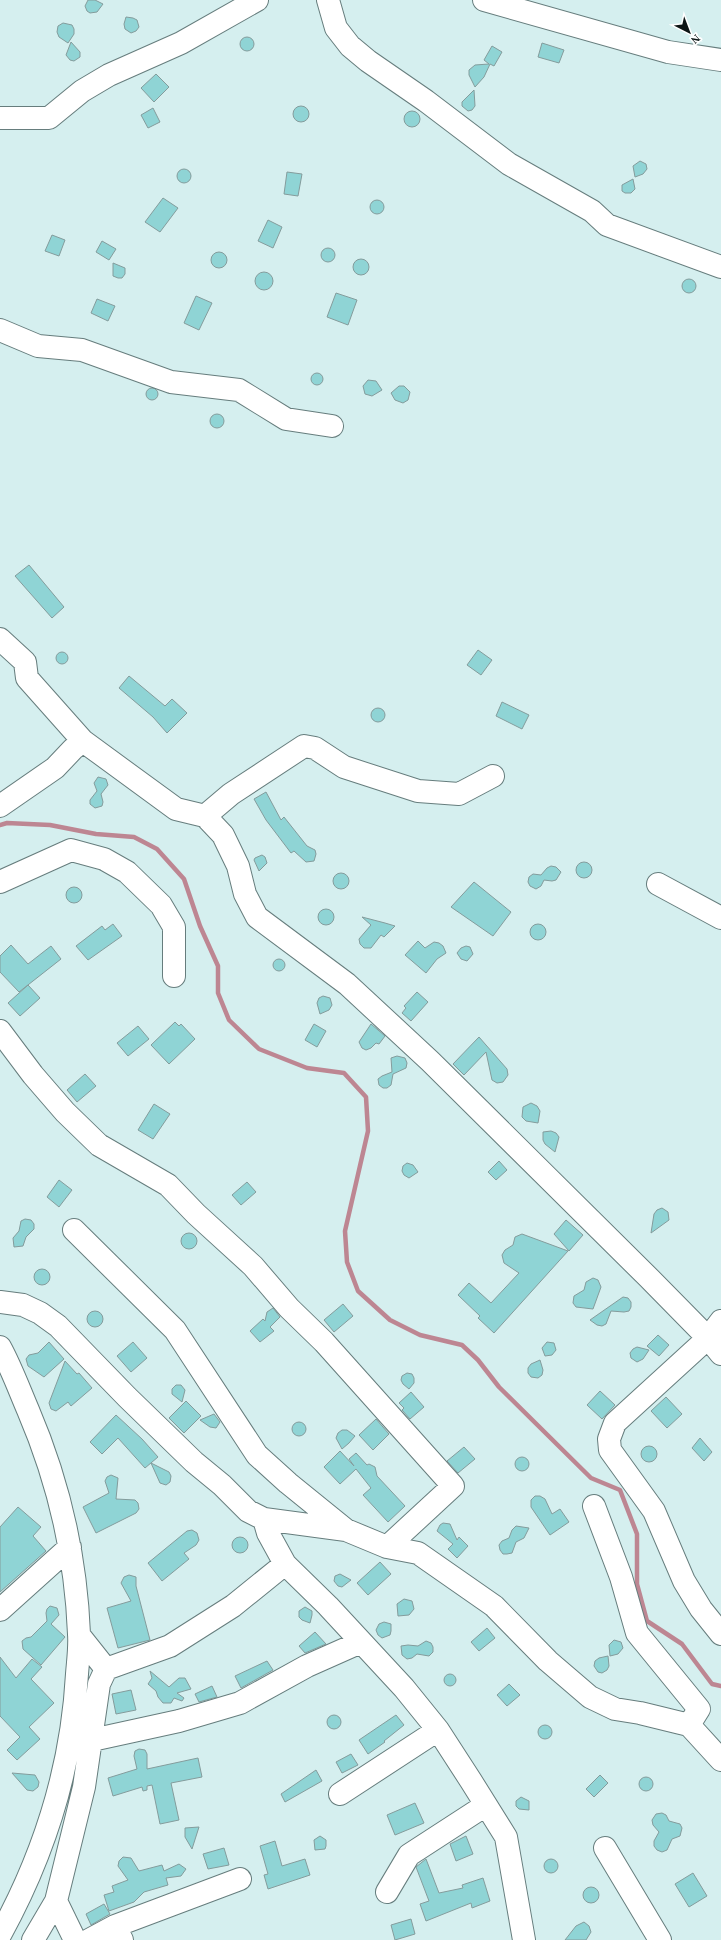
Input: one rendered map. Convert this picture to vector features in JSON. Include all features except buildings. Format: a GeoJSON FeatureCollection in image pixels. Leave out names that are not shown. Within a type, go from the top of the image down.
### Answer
{"type":"FeatureCollection","features":[{"type":"Feature","properties":{"kind":"street"},"geometry":{"type":"LineString","coordinates":[[0,118],[49,118],[82,92],[109,75],[181,43],[257,0]]}},
{"type":"Feature","properties":{"kind":"street"},"geometry":{"type":"LineString","coordinates":[[328,0],[336,28],[350,46],[368,61],[509,164],[592,211],[606,225],[721,267]]}},
{"type":"Feature","properties":{"kind":"street"},"geometry":{"type":"LineString","coordinates":[[484,0],[668,52],[721,60]]}},
{"type":"Feature","properties":{"kind":"street"},"geometry":{"type":"LineString","coordinates":[[0,330],[38,346],[82,350],[171,382],[239,390],[286,420],[332,426]]}},
{"type":"Feature","properties":{"kind":"street"},"geometry":{"type":"LineString","coordinates":[[0,639],[25,662],[27,678],[83,741],[176,809],[205,816],[223,835],[238,866],[245,894],[258,917],[348,984],[430,1061],[708,1338],[721,1354]]}},
{"type":"Feature","properties":{"kind":"street"},"geometry":{"type":"LineString","coordinates":[[0,806],[55,768],[83,741]]}},
{"type":"Feature","properties":{"kind":"street"},"geometry":{"type":"LineString","coordinates":[[205,816],[231,794],[304,746],[315,748],[344,767],[418,791],[459,794],[493,776]]}},
{"type":"Feature","properties":{"kind":"street"},"geometry":{"type":"LineString","coordinates":[[0,882],[71,850],[104,859],[127,872],[161,905],[174,927],[174,976]]}},
{"type":"Feature","properties":{"kind":"street"},"geometry":{"type":"LineString","coordinates":[[658,884],[721,918]]}},
{"type":"Feature","properties":{"kind":"street"},"geometry":{"type":"LineString","coordinates":[[0,1032],[65,1112],[99,1145],[168,1185],[196,1214],[253,1266],[289,1308],[324,1342],[453,1486],[387,1547]]}},
{"type":"Feature","properties":{"kind":"street"},"geometry":{"type":"LineString","coordinates":[[74,1230],[175,1330],[257,1455],[288,1483],[346,1530]]}},
{"type":"Feature","properties":{"kind":"street"},"geometry":{"type":"LineString","coordinates":[[0,1302],[23,1305],[40,1312],[58,1326],[127,1397],[194,1462],[222,1485],[248,1511],[264,1519],[346,1530],[387,1547],[418,1553],[494,1606],[548,1661],[590,1697],[615,1709],[640,1713],[689,1725],[721,1760]]}},
{"type":"Feature","properties":{"kind":"street"},"geometry":{"type":"LineString","coordinates":[[721,1321],[708,1338],[615,1423],[609,1439],[610,1450],[654,1511],[684,1581],[701,1608],[721,1634]]}},
{"type":"Feature","properties":{"kind":"street"},"geometry":{"type":"LineString","coordinates":[[0,1935],[20,1899],[41,1847],[61,1783],[75,1709],[79,1635],[70,1547],[54,1481],[37,1432],[1,1352]]}},
{"type":"Feature","properties":{"kind":"street"},"geometry":{"type":"LineString","coordinates":[[594,1506],[621,1577],[637,1633],[699,1709],[689,1725]]}},
{"type":"Feature","properties":{"kind":"street"},"geometry":{"type":"LineString","coordinates":[[264,1519],[268,1533],[285,1564],[328,1606],[404,1688],[438,1730],[506,1837],[524,1940]]}},
{"type":"Feature","properties":{"kind":"street"},"geometry":{"type":"LineString","coordinates":[[0,1610],[70,1547]]}},
{"type":"Feature","properties":{"kind":"street"},"geometry":{"type":"LineString","coordinates":[[33,1940],[56,1901],[84,1787],[100,1684],[106,1669],[170,1646],[233,1606],[285,1564]]}},
{"type":"Feature","properties":{"kind":"street"},"geometry":{"type":"LineString","coordinates":[[79,1635],[106,1669]]}},
{"type":"Feature","properties":{"kind":"street"},"geometry":{"type":"LineString","coordinates":[[92,1740],[171,1723],[240,1704],[307,1666],[361,1642]]}},
{"type":"Feature","properties":{"kind":"street"},"geometry":{"type":"LineString","coordinates":[[340,1794],[438,1730]]}},
{"type":"Feature","properties":{"kind":"street"},"geometry":{"type":"LineString","coordinates":[[387,1892],[409,1855],[486,1805]]}},
{"type":"Feature","properties":{"kind":"street"},"geometry":{"type":"LineString","coordinates":[[605,1848],[660,1940]]}},
{"type":"Feature","properties":{"kind":"street"},"geometry":{"type":"LineString","coordinates":[[89,1940],[119,1933],[240,1879]]}},
{"type":"Feature","properties":{"kind":"street"},"geometry":{"type":"LineString","coordinates":[[56,1901],[75,1940]]}},
{"type":"Feature","properties":{"kind":"waterway"},"geometry":{"type":"LineString","coordinates":[[0,825],[7,823],[50,825],[96,834],[134,837],[157,849],[184,879],[200,926],[218,966],[218,993],[229,1020],[259,1049],[307,1068],[344,1073],[366,1097],[368,1131],[345,1231],[347,1262],[358,1291],[390,1320],[420,1335],[462,1345],[478,1360],[499,1387],[591,1478],[620,1490],[637,1534],[637,1584],[647,1621],[682,1644],[712,1684],[721,1686]]}}]}
